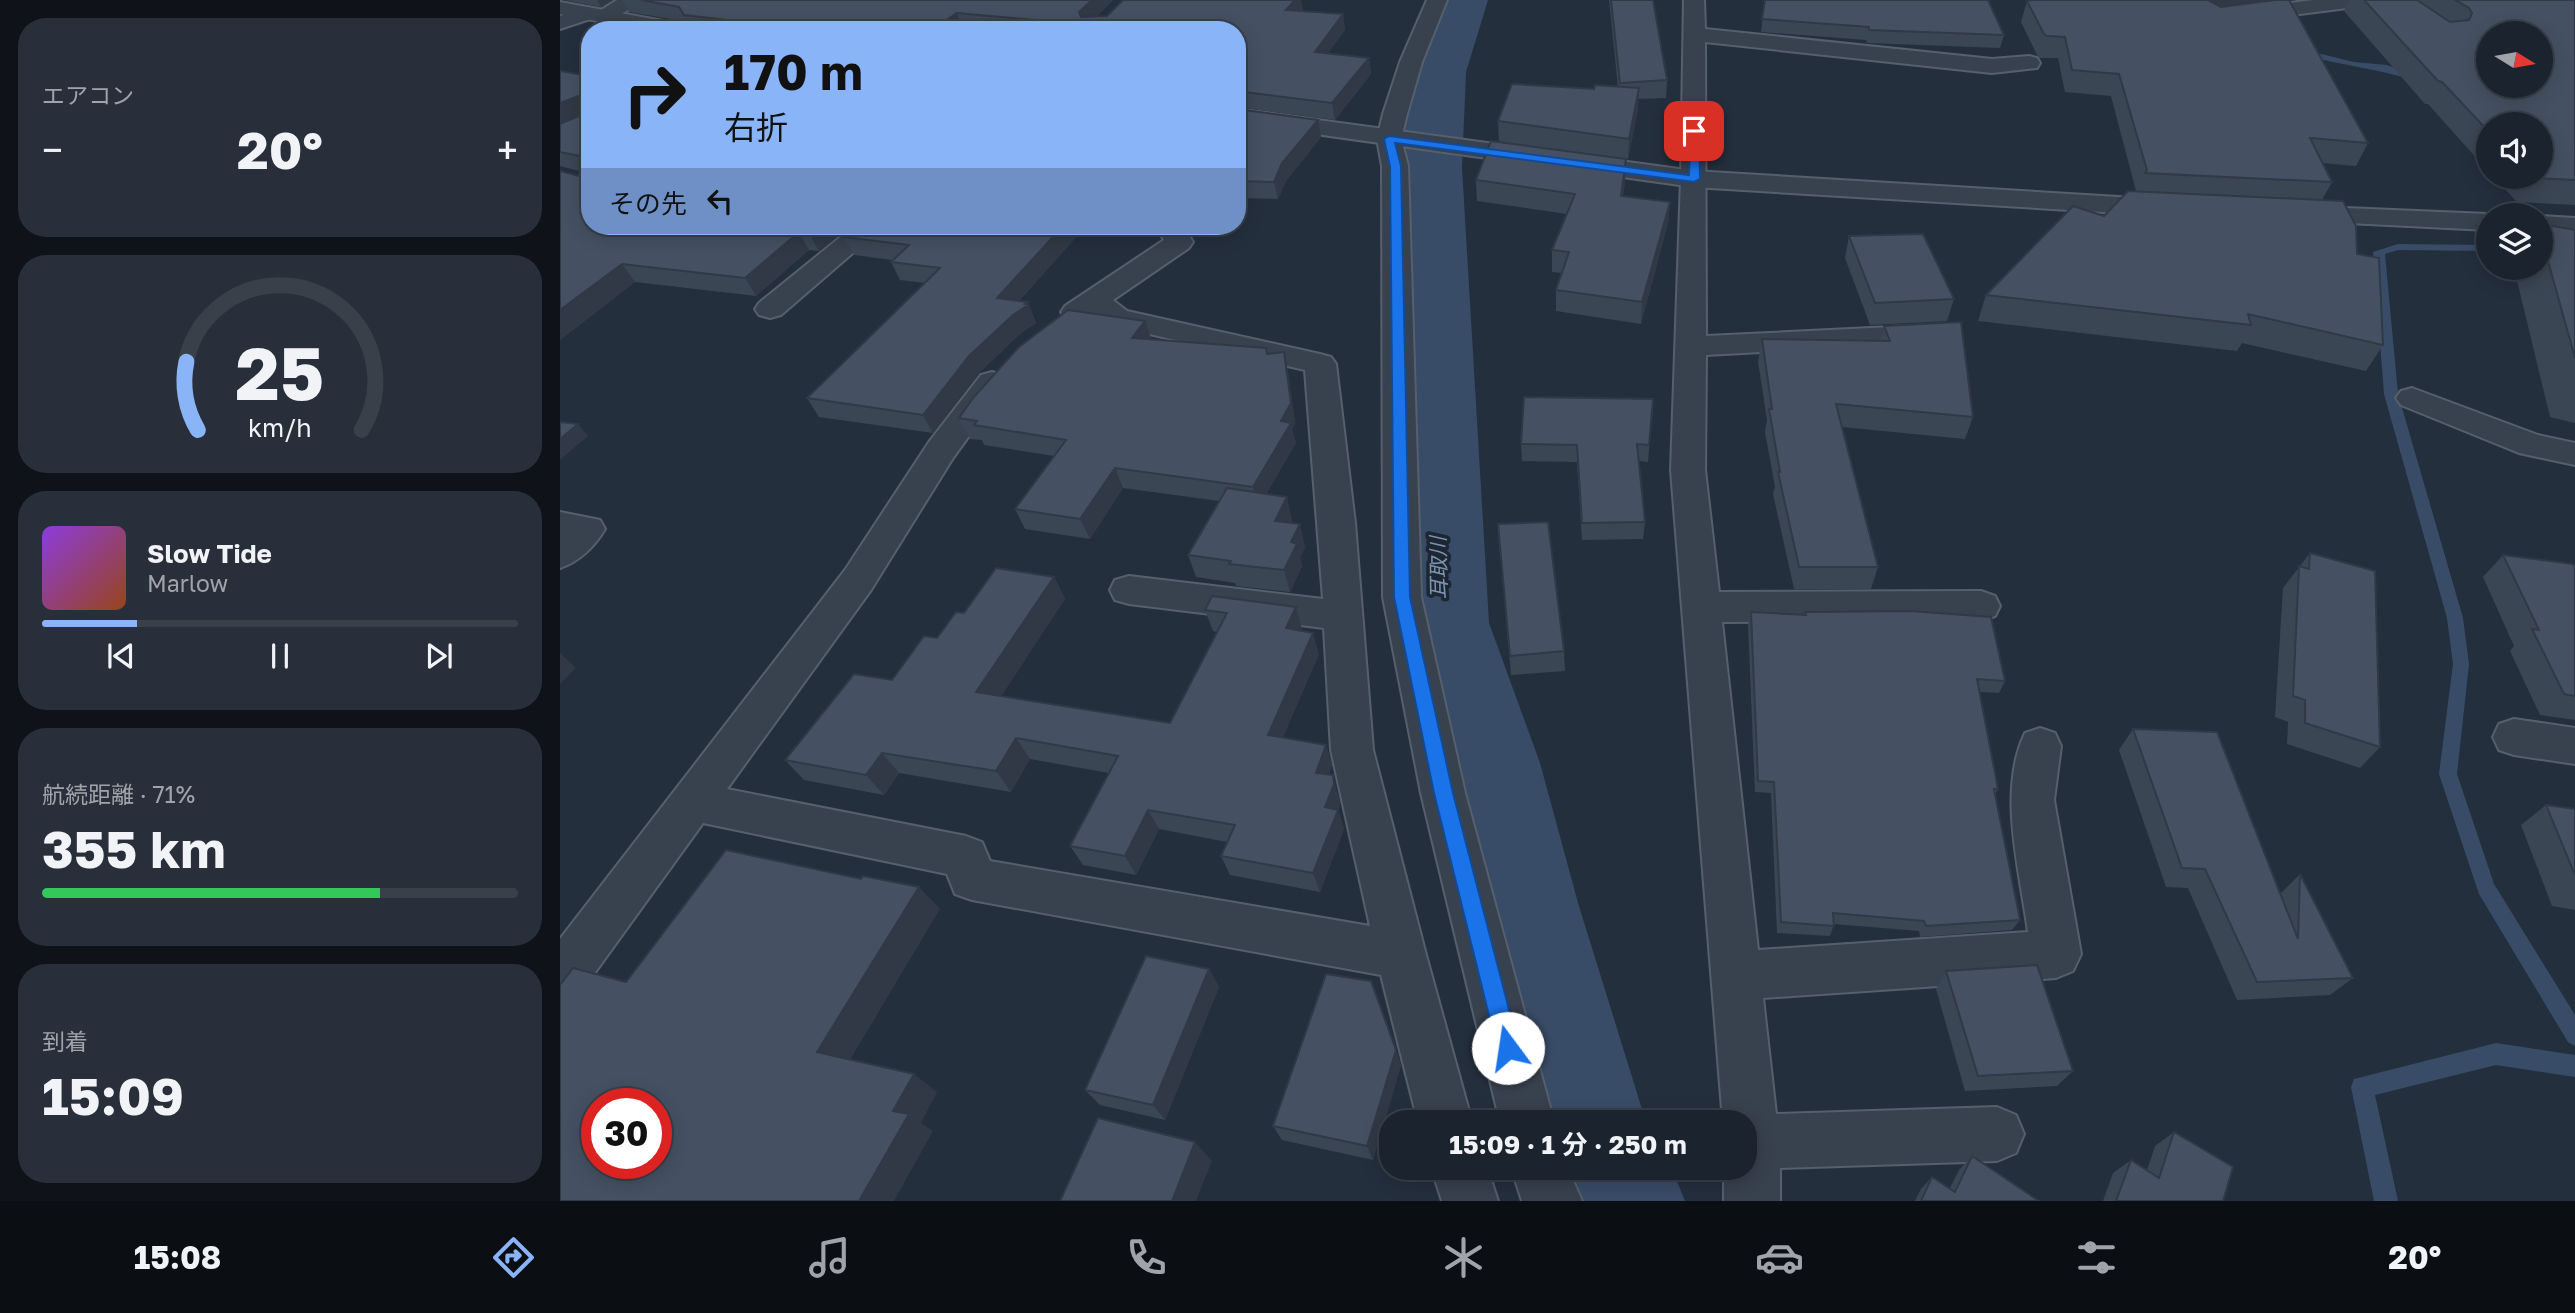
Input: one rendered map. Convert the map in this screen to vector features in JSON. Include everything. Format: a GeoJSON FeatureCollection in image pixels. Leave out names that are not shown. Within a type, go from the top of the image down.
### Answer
{"type":"FeatureCollection","features":[{"type":"Feature","properties":{"kind":"street"},"geometry":{"type":"LineString","coordinates":[[560,23],[597,15],[632,0]]}},
{"type":"Feature","properties":{"kind":"street"},"geometry":{"type":"LineString","coordinates":[[1437,0],[1411,62],[1393,140],[1402,597],[1444,793],[1524,1110]]}},
{"type":"Feature","properties":{"kind":"street"},"geometry":{"type":"LineString","coordinates":[[2235,11],[2362,0]]}},
{"type":"Feature","properties":{"kind":"street"},"geometry":{"type":"LineString","coordinates":[[560,8],[630,21]]}},
{"type":"Feature","properties":{"kind":"street"},"geometry":{"type":"LineString","coordinates":[[1748,1110],[1688,470],[1694,179],[1694,17],[1980,65],[2029,63]]}},
{"type":"Feature","properties":{"kind":"street"},"geometry":{"type":"LineString","coordinates":[[1246,117],[1393,140],[1694,179],[2192,210]]}},
{"type":"Feature","properties":{"kind":"street"},"geometry":{"type":"LineString","coordinates":[[2273,213],[2476,221]]}},
{"type":"Feature","properties":{"kind":"street"},"geometry":{"type":"LineString","coordinates":[[2553,225],[2575,226]]}},
{"type":"Feature","properties":{"kind":"street"},"geometry":{"type":"LineString","coordinates":[[770,309],[859,235]]}},
{"type":"Feature","properties":{"kind":"street"},"geometry":{"type":"LineString","coordinates":[[1052,328],[1179,242],[1175,235]]}},
{"type":"Feature","properties":{"kind":"street"},"geometry":{"type":"LineString","coordinates":[[1095,300],[1117,318],[1320,363],[1344,616],[1352,750],[1442,1110]]}},
{"type":"Feature","properties":{"kind":"street"},"geometry":{"type":"LineString","coordinates":[[1691,347],[1783,339],[1866,338],[1960,332]]}},
{"type":"Feature","properties":{"kind":"street"},"geometry":{"type":"LineString","coordinates":[[560,979],[858,580],[941,450],[976,401],[1016,358]]}},
{"type":"Feature","properties":{"kind":"street"},"geometry":{"type":"LineString","coordinates":[[2412,398],[2531,444],[2575,454]]}},
{"type":"Feature","properties":{"kind":"street"},"geometry":{"type":"LineString","coordinates":[[560,525],[587,529],[560,554]]}},
{"type":"Feature","properties":{"kind":"street"},"geometry":{"type":"LineString","coordinates":[[1129,590],[1344,616]]}},
{"type":"Feature","properties":{"kind":"street"},"geometry":{"type":"LineString","coordinates":[[1701,607],[1981,606]]}},
{"type":"Feature","properties":{"kind":"street"},"geometry":{"type":"LineString","coordinates":[[2514,737],[2575,746]]}},
{"type":"Feature","properties":{"kind":"street"},"geometry":{"type":"LineString","coordinates":[[1736,976],[2056,954],[2032,800],[2040,746]]}},
{"type":"Feature","properties":{"kind":"street"},"geometry":{"type":"LineString","coordinates":[[694,802],[966,857],[972,879],[1401,955]]}},
{"type":"Feature","properties":{"kind":"street"},"geometry":{"type":"LineString","coordinates":[[1757,1169],[1997,1134]]}},
{"type":"Feature","properties":{"kind":"street"},"geometry":{"type":"LineString","coordinates":[[1463,1180],[1470,1201]]}},
{"type":"Feature","properties":{"kind":"street"},"geometry":{"type":"LineString","coordinates":[[1542,1180],[1554,1201]]}},
{"type":"Feature","properties":{"kind":"building"},"geometry":{"type":"Polygon","coordinates":[[[641,0],[1092,0],[1079,12],[1081,17],[1107,16],[1123,0],[1295,0],[1286,10],[1343,14],[1315,52],[1369,58],[1332,103],[1246,92],[1246,21],[1046,21],[957,13],[945,21],[736,21],[684,15],[679,7],[641,0]]]}},
{"type":"Feature","properties":{"kind":"building"},"geometry":{"type":"Polygon","coordinates":[[[1611,0],[1653,0],[1667,80],[1620,83],[1611,0]]]}},
{"type":"Feature","properties":{"kind":"building"},"geometry":{"type":"Polygon","coordinates":[[[1765,0],[1988,0],[2004,35],[1869,30],[1869,27],[1762,19],[1765,0]]]}},
{"type":"Feature","properties":{"kind":"building"},"geometry":{"type":"Polygon","coordinates":[[[2208,0],[2221,7],[2289,0],[2368,143],[2310,138],[2332,182],[2145,173],[2147,170],[2119,74],[2072,70],[2065,37],[2044,34],[2027,1],[2208,0]]]}},
{"type":"Feature","properties":{"kind":"building"},"geometry":{"type":"Polygon","coordinates":[[[2364,0],[2417,0],[2450,22],[2469,20],[2472,13],[2469,8],[2455,0],[2575,0],[2575,180],[2553,179],[2553,112],[2476,112],[2476,118],[2438,81],[2364,0]]]}},
{"type":"Feature","properties":{"kind":"building"},"geometry":{"type":"Polygon","coordinates":[[[560,71],[581,74],[581,98],[578,96],[560,103],[560,71]]]}},
{"type":"Feature","properties":{"kind":"building"},"geometry":{"type":"Polygon","coordinates":[[[1512,84],[1594,89],[1595,85],[1639,88],[1629,139],[1498,121],[1512,84]]]}},
{"type":"Feature","properties":{"kind":"building"},"geometry":{"type":"Polygon","coordinates":[[[1246,110],[1318,120],[1282,163],[1274,182],[1246,181],[1246,110]]]}},
{"type":"Feature","properties":{"kind":"building"},"geometry":{"type":"Polygon","coordinates":[[[581,115],[581,235],[795,235],[745,278],[622,264],[560,310],[560,171],[579,176],[580,156],[560,152],[560,124],[581,115]]]}},
{"type":"Feature","properties":{"kind":"building"},"geometry":{"type":"Polygon","coordinates":[[[1491,141],[1626,159],[1621,196],[1670,202],[1642,302],[1556,290],[1569,252],[1552,250],[1575,194],[1476,180],[1491,141]]]}},
{"type":"Feature","properties":{"kind":"building"},"geometry":{"type":"Polygon","coordinates":[[[2128,191],[2343,201],[2356,226],[2357,254],[2379,258],[2383,345],[2248,314],[2251,325],[1986,295],[2073,206],[2104,216],[2128,191]]]}},
{"type":"Feature","properties":{"kind":"building"},"geometry":{"type":"Polygon","coordinates":[[[2553,226],[2575,230],[2575,358],[2553,279],[2553,226]]]}},
{"type":"Feature","properties":{"kind":"building"},"geometry":{"type":"Polygon","coordinates":[[[1923,234],[1954,299],[1875,303],[1849,236],[1923,234]]]}},
{"type":"Feature","properties":{"kind":"building"},"geometry":{"type":"Polygon","coordinates":[[[1055,235],[997,298],[1028,302],[1025,304],[1028,305],[1013,315],[969,356],[923,415],[807,398],[940,268],[891,262],[909,245],[844,237],[1055,235]]]}},
{"type":"Feature","properties":{"kind":"building"},"geometry":{"type":"Polygon","coordinates":[[[1068,310],[1145,321],[1132,338],[1266,348],[1267,354],[1284,352],[1291,403],[1281,421],[1291,423],[1253,487],[1115,468],[1080,519],[1015,509],[1066,440],[974,425],[977,421],[959,418],[973,398],[1019,347],[1068,310]]]}},
{"type":"Feature","properties":{"kind":"building"},"geometry":{"type":"Polygon","coordinates":[[[1961,322],[1973,417],[1836,404],[1878,567],[1799,567],[1778,472],[1762,339],[1890,341],[1884,326],[1961,322]]]}},
{"type":"Feature","properties":{"kind":"building"},"geometry":{"type":"Polygon","coordinates":[[[1524,397],[1653,399],[1649,445],[1637,444],[1645,522],[1582,523],[1577,445],[1521,444],[1524,397]]]}},
{"type":"Feature","properties":{"kind":"building"},"geometry":{"type":"Polygon","coordinates":[[[560,422],[578,424],[560,439],[560,422]]]}},
{"type":"Feature","properties":{"kind":"building"},"geometry":{"type":"Polygon","coordinates":[[[1227,488],[1287,497],[1275,521],[1300,524],[1291,542],[1297,544],[1284,570],[1229,564],[1231,561],[1188,555],[1227,488]]]}},
{"type":"Feature","properties":{"kind":"building"},"geometry":{"type":"Polygon","coordinates":[[[1548,522],[1564,651],[1510,656],[1498,524],[1548,522]]]}},
{"type":"Feature","properties":{"kind":"building"},"geometry":{"type":"Polygon","coordinates":[[[2310,553],[2375,571],[2380,747],[2305,723],[2305,700],[2293,696],[2299,566],[2309,569],[2310,553]]]}},
{"type":"Feature","properties":{"kind":"building"},"geometry":{"type":"Polygon","coordinates":[[[2503,555],[2573,564],[2575,567],[2575,696],[2564,694],[2532,629],[2539,630],[2503,555]]]}},
{"type":"Feature","properties":{"kind":"building"},"geometry":{"type":"Polygon","coordinates":[[[996,568],[1054,577],[976,692],[1170,723],[1227,613],[1205,610],[1212,596],[1296,607],[1286,628],[1313,633],[1268,735],[1326,745],[1316,773],[1333,775],[1334,784],[1325,807],[1338,810],[1313,873],[1221,856],[1235,825],[1148,810],[1125,856],[1070,846],[1118,756],[1016,738],[996,771],[882,753],[866,775],[785,760],[854,674],[892,680],[924,636],[937,638],[956,612],[964,613],[996,568]]]}},
{"type":"Feature","properties":{"kind":"building"},"geometry":{"type":"Polygon","coordinates":[[[1911,611],[1991,617],[2005,681],[1977,679],[1998,789],[1994,789],[2020,920],[1926,926],[1924,921],[1833,913],[1834,926],[1781,922],[1774,782],[1758,781],[1751,612],[1806,615],[1805,612],[1911,611]]]}},
{"type":"Feature","properties":{"kind":"building"},"geometry":{"type":"Polygon","coordinates":[[[2133,729],[2217,732],[2298,939],[2300,874],[2353,978],[2257,982],[2205,869],[2182,868],[2133,729]]]}},
{"type":"Feature","properties":{"kind":"building"},"geometry":{"type":"Polygon","coordinates":[[[2546,805],[2575,809],[2575,875],[2546,805]]]}},
{"type":"Feature","properties":{"kind":"building"},"geometry":{"type":"Polygon","coordinates":[[[726,850],[861,879],[863,876],[919,887],[817,1052],[914,1074],[893,1111],[909,1114],[859,1201],[560,1201],[560,985],[573,968],[626,982],[726,850]]]}},
{"type":"Feature","properties":{"kind":"building"},"geometry":{"type":"Polygon","coordinates":[[[1146,956],[1209,969],[1153,1105],[1085,1090],[1146,956]]]}},
{"type":"Feature","properties":{"kind":"building"},"geometry":{"type":"Polygon","coordinates":[[[2037,965],[2073,1071],[1978,1076],[1946,971],[2037,965]]]}},
{"type":"Feature","properties":{"kind":"building"},"geometry":{"type":"Polygon","coordinates":[[[1326,974],[1371,981],[1396,1050],[1367,1146],[1273,1126],[1326,974]]]}},
{"type":"Feature","properties":{"kind":"building"},"geometry":{"type":"Polygon","coordinates":[[[1098,1118],[1195,1142],[1172,1201],[1060,1201],[1098,1118]]]}},
{"type":"Feature","properties":{"kind":"building"},"geometry":{"type":"Polygon","coordinates":[[[2174,1132],[2233,1167],[2223,1201],[2116,1201],[2131,1160],[2159,1178],[2174,1132]]]}},
{"type":"Feature","properties":{"kind":"building"},"geometry":{"type":"Polygon","coordinates":[[[1972,1156],[2039,1201],[1921,1201],[1932,1177],[1955,1192],[1972,1156]]]}},
{"type":"Feature","properties":{"kind":"waterway","name":"耳取川"},"geometry":{"type":"LineString","coordinates":[[1462,0],[1437,72],[1429,168],[1439,623],[1485,763],[1518,903],[1574,1110]]}},
{"type":"Feature","properties":{"kind":"waterway"},"geometry":{"type":"LineString","coordinates":[[2301,52],[2354,65],[2387,68],[2415,77]]}},
{"type":"Feature","properties":{"kind":"waterway"},"geometry":{"type":"LineString","coordinates":[[2476,248],[2398,247],[2379,252],[2391,394],[2455,618],[2461,664],[2448,774],[2486,888],[2575,1035]]}},
{"type":"Feature","properties":{"kind":"waterway"},"geometry":{"type":"LineString","coordinates":[[2386,1201],[2362,1087],[2496,1054],[2575,1066]]}},
{"type":"Feature","properties":{"kind":"waterway","name":"耳取川"},"geometry":{"type":"LineString","coordinates":[[1593,1180],[1613,1201]]}},
{"type":"Feature","properties":{"kind":"route"},"geometry":{"type":"LineString","coordinates":[[1508,1048],[1444,793],[1402,597],[1395,166],[1389,139],[1694,179],[1694,131]]}}]}
